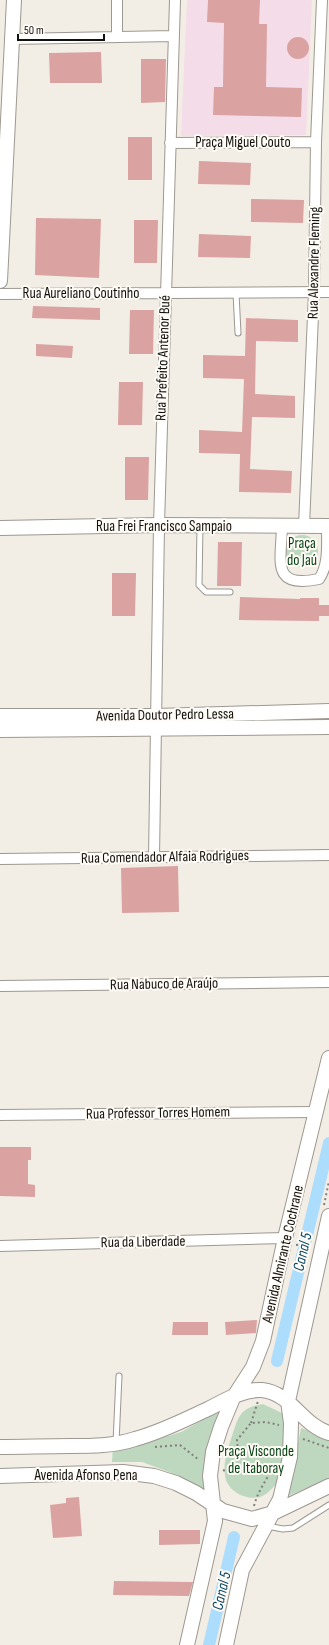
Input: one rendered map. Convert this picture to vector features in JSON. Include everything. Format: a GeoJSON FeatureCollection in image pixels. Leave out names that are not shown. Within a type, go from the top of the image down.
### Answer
{"type":"FeatureCollection","features":[{"type":"Feature","properties":{"kind":"main road"},"geometry":{"type":"LineString","coordinates":[[0,281],[4,94],[12,39],[14,0]]}},
{"type":"Feature","properties":{"kind":"main road","name":"Rua Frei Francisco Sampaio"},"geometry":{"type":"LineString","coordinates":[[0,528],[158,525],[282,527],[328,526]]}},
{"type":"Feature","properties":{"kind":"main road","name":"Avenida Doutor Pedro Lessa"},"geometry":{"type":"LineString","coordinates":[[0,730],[156,723],[329,711]]}},
{"type":"Feature","properties":{"kind":"main road","name":"Avenida Doutor Pedro Lessa"},"geometry":{"type":"LineString","coordinates":[[0,716],[156,723],[329,727]]}},
{"type":"Feature","properties":{"kind":"main road","name":"Avenida Almirante Cochrane"},"geometry":{"type":"LineString","coordinates":[[213,1504],[211,1496],[210,1464],[221,1427],[232,1398],[253,1367],[263,1341],[290,1242],[316,1112],[329,1058]]}},
{"type":"Feature","properties":{"kind":"main road"},"geometry":{"type":"LineString","coordinates":[[226,1645],[242,1570],[280,1499],[287,1470],[290,1457],[291,1432],[288,1401],[322,1240],[329,1216]]}},
{"type":"Feature","properties":{"kind":"main road"},"geometry":{"type":"LineString","coordinates":[[0,1447],[109,1445],[135,1440],[162,1430],[253,1390],[262,1390],[277,1394],[288,1401],[297,1412],[316,1428],[329,1433]]}},
{"type":"Feature","properties":{"kind":"main road","name":"Avenida Afonso Pena"},"geometry":{"type":"LineString","coordinates":[[0,1476],[123,1472],[154,1476],[196,1493],[223,1511],[252,1519],[273,1513]]}},
{"type":"Feature","properties":{"kind":"main road"},"geometry":{"type":"LineString","coordinates":[[273,1513],[329,1486]]}},
{"type":"Feature","properties":{"kind":"main road"},"geometry":{"type":"LineString","coordinates":[[187,1645],[215,1521],[213,1504]]}},
{"type":"Feature","properties":{"kind":"street"},"geometry":{"type":"LineString","coordinates":[[116,37],[117,0]]}},
{"type":"Feature","properties":{"kind":"street","name":"Rua Prefeito Antenor Bué"},"geometry":{"type":"LineString","coordinates":[[154,858],[158,525],[175,0]]}},
{"type":"Feature","properties":{"kind":"street","name":"Rua Alexandre Fleming"},"geometry":{"type":"LineString","coordinates":[[304,526],[314,292],[316,142],[324,62],[322,0]]}},
{"type":"Feature","properties":{"kind":"street"},"geometry":{"type":"LineString","coordinates":[[12,39],[173,36]]}},
{"type":"Feature","properties":{"kind":"street","name":"Praça Miguel Couto"},"geometry":{"type":"LineString","coordinates":[[170,143],[316,142]]}},
{"type":"Feature","properties":{"kind":"street","name":"Rua Aureliano Coutinho"},"geometry":{"type":"LineString","coordinates":[[0,294],[329,292]]}},
{"type":"Feature","properties":{"kind":"street"},"geometry":{"type":"LineString","coordinates":[[282,527],[282,572],[287,579],[297,582],[319,579],[324,572],[328,526]]}},
{"type":"Feature","properties":{"kind":"street","name":"Rua Comendador Alfaia Rodrigues"},"geometry":{"type":"LineString","coordinates":[[0,859],[329,855]]}},
{"type":"Feature","properties":{"kind":"street","name":"Rua Nabuco de Araújo"},"geometry":{"type":"LineString","coordinates":[[0,986],[329,982]]}},
{"type":"Feature","properties":{"kind":"street","name":"Rua Professor Torres Homem"},"geometry":{"type":"LineString","coordinates":[[0,1115],[316,1112]]}},
{"type":"Feature","properties":{"kind":"street","name":"Rua da Liberdade"},"geometry":{"type":"LineString","coordinates":[[0,1246],[290,1242]]}},
{"type":"Feature","properties":{"kind":"lane"},"geometry":{"type":"LineString","coordinates":[[236,293],[238,333]]}},
{"type":"Feature","properties":{"kind":"lane"},"geometry":{"type":"LineString","coordinates":[[200,526],[199,585],[206,592],[230,592]]}},
{"type":"Feature","properties":{"kind":"lane"},"geometry":{"type":"LineString","coordinates":[[116,1444],[119,1376]]}},
{"type":"Feature","properties":{"kind":"lane"},"geometry":{"type":"LineString","coordinates":[[266,1525],[283,1529],[293,1528],[329,1505]]}},
{"type":"Feature","properties":{"kind":"path"},"geometry":{"type":"LineString","coordinates":[[290,1242],[322,1240]]}},
{"type":"Feature","properties":{"kind":"path"},"geometry":{"type":"LineString","coordinates":[[180,1444],[197,1459],[228,1472],[236,1465],[238,1457],[237,1440],[251,1423],[266,1422],[282,1426],[307,1442],[329,1448]]}},
{"type":"Feature","properties":{"kind":"shaded area"},"geometry":{"type":"Polygon","coordinates":[[[187,0],[312,0],[306,135],[181,136],[187,0]]]}},
{"type":"Feature","properties":{"kind":"green space","name":"Praça do Jaú"},"geometry":{"type":"Polygon","coordinates":[[[299,535],[305,535],[315,542],[318,551],[317,557],[311,564],[305,567],[299,567],[289,560],[286,554],[286,548],[293,538],[299,535]]]}},
{"type":"Feature","properties":{"kind":"green space","name":"Praça Visconde de Itaboray"},"geometry":{"type":"Polygon","coordinates":[[[263,1404],[282,1413],[285,1429],[285,1456],[281,1475],[275,1486],[264,1495],[254,1498],[237,1493],[229,1485],[225,1475],[225,1460],[234,1429],[239,1418],[245,1410],[263,1404]]]}},
{"type":"Feature","properties":{"kind":"green space","name":"Praça Visconde de Itaboray"},"geometry":{"type":"Polygon","coordinates":[[[221,1410],[205,1490],[169,1472],[142,1462],[112,1462],[113,1447],[149,1442],[181,1432],[221,1410]]]}},
{"type":"Feature","properties":{"kind":"green space","name":"Praça Visconde de Itaboray"},"geometry":{"type":"Polygon","coordinates":[[[301,1428],[329,1437],[329,1479],[288,1496],[301,1428]]]}},
{"type":"Feature","properties":{"kind":"building"},"geometry":{"type":"Polygon","coordinates":[[[208,0],[260,0],[259,24],[267,24],[266,87],[302,88],[301,117],[213,115],[214,87],[223,87],[224,23],[207,22],[208,0]]]}},
{"type":"Feature","properties":{"kind":"building"},"geometry":{"type":"Polygon","coordinates":[[[298,37],[306,40],[309,48],[306,56],[298,59],[290,56],[287,48],[290,40],[298,37]]]}},
{"type":"Feature","properties":{"kind":"building"},"geometry":{"type":"Polygon","coordinates":[[[101,52],[102,83],[50,83],[49,53],[101,52]]]}},
{"type":"Feature","properties":{"kind":"building"},"geometry":{"type":"Polygon","coordinates":[[[141,59],[166,59],[165,102],[141,103],[141,59]]]}},
{"type":"Feature","properties":{"kind":"building"},"geometry":{"type":"Polygon","coordinates":[[[128,137],[152,137],[152,180],[128,180],[128,137]]]}},
{"type":"Feature","properties":{"kind":"building"},"geometry":{"type":"Polygon","coordinates":[[[199,161],[251,163],[250,185],[198,184],[199,161]]]}},
{"type":"Feature","properties":{"kind":"building"},"geometry":{"type":"Polygon","coordinates":[[[251,199],[304,200],[303,223],[251,222],[251,199]]]}},
{"type":"Feature","properties":{"kind":"building"},"geometry":{"type":"Polygon","coordinates":[[[36,218],[101,219],[99,278],[35,275],[36,218]]]}},
{"type":"Feature","properties":{"kind":"building"},"geometry":{"type":"Polygon","coordinates":[[[134,220],[158,220],[157,263],[134,263],[134,220]]]}},
{"type":"Feature","properties":{"kind":"building"},"geometry":{"type":"Polygon","coordinates":[[[199,234],[251,236],[250,258],[198,257],[199,234]]]}},
{"type":"Feature","properties":{"kind":"building"},"geometry":{"type":"Polygon","coordinates":[[[33,306],[100,308],[100,320],[32,318],[33,306]]]}},
{"type":"Feature","properties":{"kind":"building"},"geometry":{"type":"Polygon","coordinates":[[[130,310],[154,310],[153,354],[129,354],[130,310]]]}},
{"type":"Feature","properties":{"kind":"building"},"geometry":{"type":"Polygon","coordinates":[[[246,318],[298,320],[298,342],[256,341],[255,394],[295,396],[295,418],[252,417],[250,469],[292,471],[291,493],[239,492],[240,454],[199,453],[199,430],[242,432],[244,379],[203,378],[203,355],[245,356],[246,318]]]}},
{"type":"Feature","properties":{"kind":"building"},"geometry":{"type":"Polygon","coordinates":[[[36,344],[73,346],[72,358],[36,356],[36,344]]]}},
{"type":"Feature","properties":{"kind":"building"},"geometry":{"type":"Polygon","coordinates":[[[119,382],[143,382],[142,425],[118,425],[119,382]]]}},
{"type":"Feature","properties":{"kind":"building"},"geometry":{"type":"Polygon","coordinates":[[[125,457],[149,457],[148,500],[125,500],[125,457]]]}},
{"type":"Feature","properties":{"kind":"building"},"geometry":{"type":"Polygon","coordinates":[[[218,542],[242,542],[241,586],[217,586],[218,542]]]}},
{"type":"Feature","properties":{"kind":"building"},"geometry":{"type":"Polygon","coordinates":[[[112,573],[136,573],[135,616],[112,616],[112,573]]]}},
{"type":"Feature","properties":{"kind":"building"},"geometry":{"type":"Polygon","coordinates":[[[240,597],[300,599],[319,598],[319,605],[329,605],[329,616],[319,616],[319,621],[239,620],[240,597]]]}},
{"type":"Feature","properties":{"kind":"building"},"geometry":{"type":"Polygon","coordinates":[[[178,866],[179,912],[122,913],[121,868],[178,866]]]}},
{"type":"Feature","properties":{"kind":"building"},"geometry":{"type":"Polygon","coordinates":[[[0,1147],[31,1147],[31,1160],[28,1160],[28,1184],[35,1185],[35,1197],[0,1196],[0,1147]]]}},
{"type":"Feature","properties":{"kind":"building"},"geometry":{"type":"Polygon","coordinates":[[[257,1320],[256,1333],[226,1335],[225,1322],[257,1320]]]}},
{"type":"Feature","properties":{"kind":"building"},"geometry":{"type":"Polygon","coordinates":[[[173,1322],[208,1322],[208,1335],[172,1335],[173,1322]]]}},
{"type":"Feature","properties":{"kind":"building"},"geometry":{"type":"Polygon","coordinates":[[[79,1497],[82,1536],[53,1538],[50,1505],[66,1503],[66,1498],[79,1497]]]}},
{"type":"Feature","properties":{"kind":"building"},"geometry":{"type":"Polygon","coordinates":[[[159,1530],[200,1530],[200,1544],[159,1545],[159,1530]]]}},
{"type":"Feature","properties":{"kind":"building"},"geometry":{"type":"Polygon","coordinates":[[[114,1581],[193,1582],[189,1596],[113,1595],[114,1581]]]}},
{"type":"Feature","properties":{"kind":"waterway","name":"Canal 5"},"geometry":{"type":"LineString","coordinates":[[277,1361],[329,1143]]}},
{"type":"Feature","properties":{"kind":"waterway","name":"Canal 5"},"geometry":{"type":"LineString","coordinates":[[209,1645],[234,1537]]}}]}
